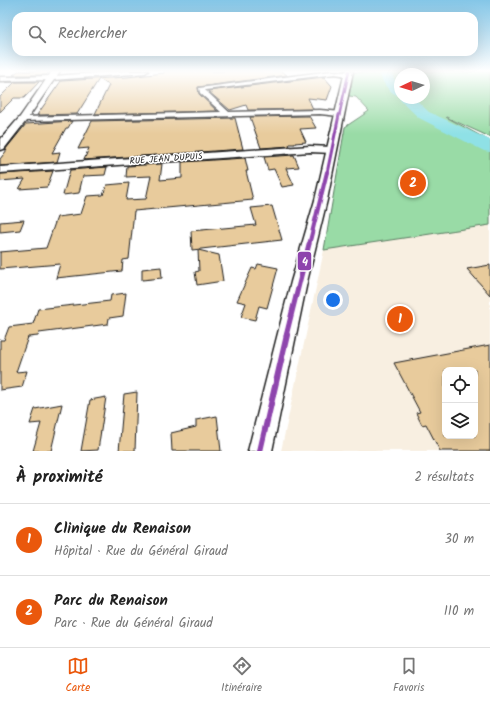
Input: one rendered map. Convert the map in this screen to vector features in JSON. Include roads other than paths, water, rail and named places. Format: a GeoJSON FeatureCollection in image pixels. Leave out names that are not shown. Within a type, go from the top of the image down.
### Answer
{"type":"FeatureCollection","features":[{"type":"Feature","properties":{"kind":"street"},"geometry":{"type":"LineString","coordinates":[[2,142],[23,119],[42,92]]}},
{"type":"Feature","properties":{"kind":"street"},"geometry":{"type":"LineString","coordinates":[[202,92],[227,114]]}},
{"type":"Feature","properties":{"kind":"street"},"geometry":{"type":"LineString","coordinates":[[260,451],[299,282],[321,200],[344,92]]}},
{"type":"Feature","properties":{"kind":"street"},"geometry":{"type":"LineString","coordinates":[[23,119],[320,112],[339,114]]}},
{"type":"Feature","properties":{"kind":"street","name":"RUE JEAN DUPUIS"},"geometry":{"type":"LineString","coordinates":[[0,170],[310,149],[332,150]]}},
{"type":"Feature","properties":{"kind":"waterway"},"geometry":{"type":"LineString","coordinates":[[412,104],[424,115],[490,147]]}},
{"type":"Feature","properties":{"kind":"place","name":"Parc du Renaison"},"geometry":{"type":"Point","coordinates":[413,183]}},
{"type":"Feature","properties":{"kind":"place","name":"Clinique du Renaison"},"geometry":{"type":"Point","coordinates":[400,319]}}]}
